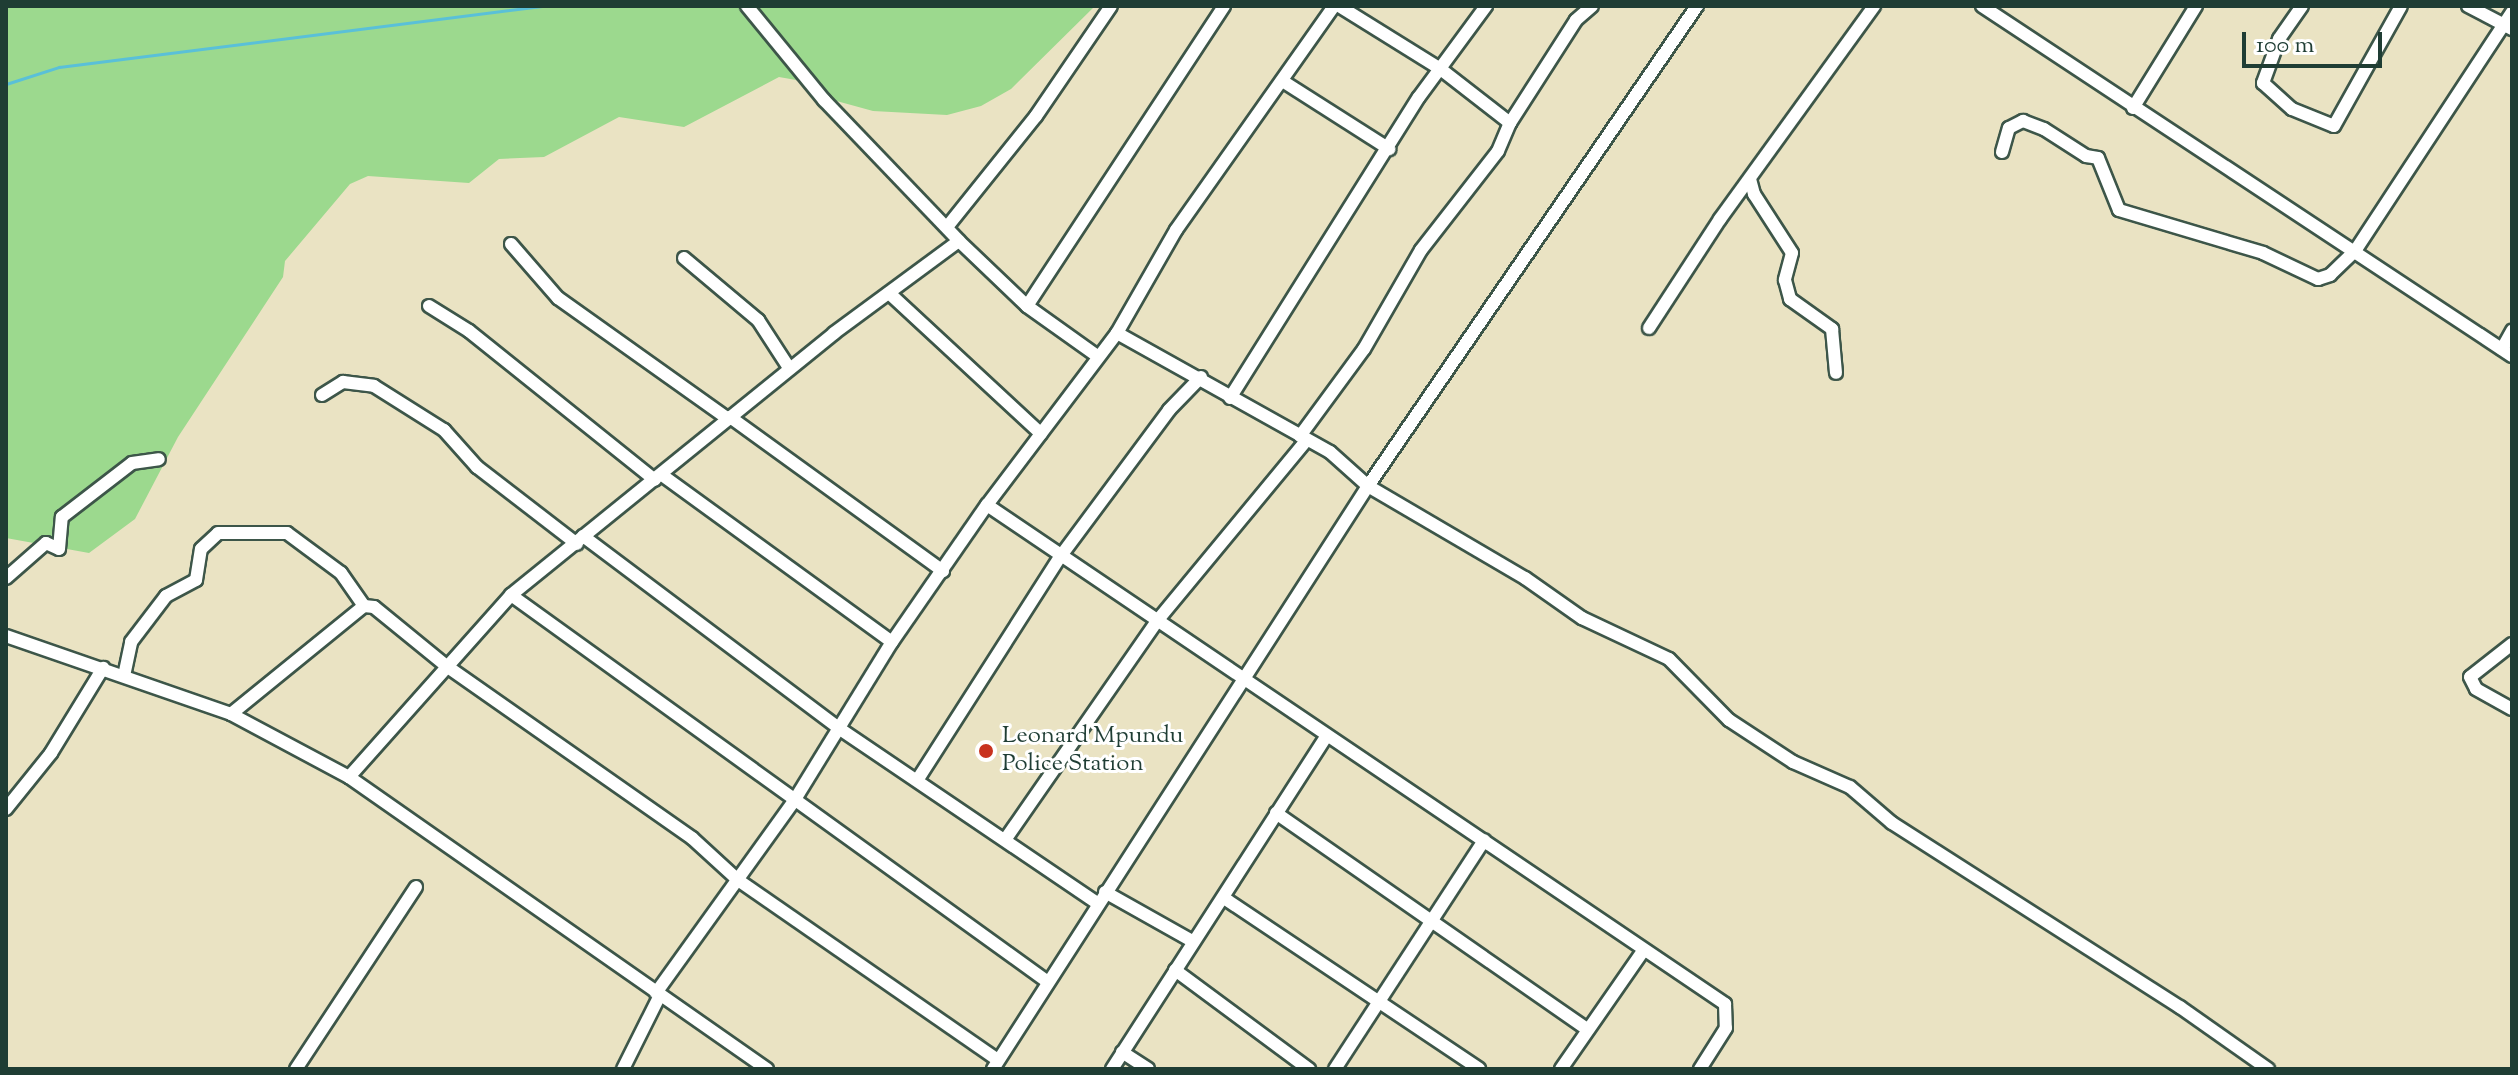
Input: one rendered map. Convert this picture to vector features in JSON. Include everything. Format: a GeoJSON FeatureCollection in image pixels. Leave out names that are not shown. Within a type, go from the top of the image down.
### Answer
{"type":"FeatureCollection","features":[{"type":"Feature","properties":{"kind":"street"},"geometry":{"type":"LineString","coordinates":[[747,6],[824,100],[959,241],[1027,306],[1097,356]]}},
{"type":"Feature","properties":{"kind":"street"},"geometry":{"type":"LineString","coordinates":[[947,227],[1036,116],[1111,6]]}},
{"type":"Feature","properties":{"kind":"street"},"geometry":{"type":"LineString","coordinates":[[1027,306],[1224,6]]}},
{"type":"Feature","properties":{"kind":"street"},"geometry":{"type":"LineString","coordinates":[[623,1069],[658,994],[794,801],[892,642],[987,505],[1117,333],[1176,230],[1336,6],[1442,70],[1510,123]]}},
{"type":"Feature","properties":{"kind":"street"},"geometry":{"type":"LineString","coordinates":[[1230,398],[1419,97],[1442,70],[1486,6]]}},
{"type":"Feature","properties":{"kind":"street"},"geometry":{"type":"LineString","coordinates":[[1007,837],[1157,621],[1304,438],[1364,349],[1421,250],[1498,151],[1510,123],[1576,20],[1592,6]]}},
{"type":"Feature","properties":{"kind":"street"},"geometry":{"type":"LineString","coordinates":[[124,676],[131,642],[166,596],[200,575],[201,549],[218,533],[287,533],[341,573],[364,606],[390,616],[445,665],[692,838],[738,880],[996,1065],[1097,903],[1245,680],[1368,486],[1697,6]]}},
{"type":"Feature","properties":{"kind":"street"},"geometry":{"type":"LineString","coordinates":[[1649,328],[1750,179],[1874,6]]}},
{"type":"Feature","properties":{"kind":"street"},"geometry":{"type":"LineString","coordinates":[[1982,6],[2507,352],[2512,331]]}},
{"type":"Feature","properties":{"kind":"street"},"geometry":{"type":"LineString","coordinates":[[2133,108],[2196,6]]}},
{"type":"Feature","properties":{"kind":"street"},"geometry":{"type":"LineString","coordinates":[[2302,6],[2279,39],[2263,83],[2268,93],[2292,109],[2334,126],[2401,6]]}},
{"type":"Feature","properties":{"kind":"street"},"geometry":{"type":"LineString","coordinates":[[2468,6],[2508,26]]}},
{"type":"Feature","properties":{"kind":"street"},"geometry":{"type":"LineString","coordinates":[[2002,152],[2009,128],[2023,121],[2044,129],[2086,156],[2098,158],[2119,210],[2263,253],[2310,277],[2330,275],[2355,251],[2508,26],[2512,12]]}},
{"type":"Feature","properties":{"kind":"street"},"geometry":{"type":"LineString","coordinates":[[1284,82],[1389,149]]}},
{"type":"Feature","properties":{"kind":"street"},"geometry":{"type":"LineString","coordinates":[[1750,179],[1754,194],[1792,253],[1785,280],[1790,299],[1832,329],[1836,373]]}},
{"type":"Feature","properties":{"kind":"street"},"geometry":{"type":"LineString","coordinates":[[349,777],[445,665],[511,595],[789,368],[959,241]]}},
{"type":"Feature","properties":{"kind":"street"},"geometry":{"type":"LineString","coordinates":[[511,244],[558,298],[943,571]]}},
{"type":"Feature","properties":{"kind":"street"},"geometry":{"type":"LineString","coordinates":[[684,258],[758,320],[789,368]]}},
{"type":"Feature","properties":{"kind":"street"},"geometry":{"type":"LineString","coordinates":[[889,293],[1041,434]]}},
{"type":"Feature","properties":{"kind":"street"},"geometry":{"type":"LineString","coordinates":[[429,306],[498,353],[658,477],[892,642]]}},
{"type":"Feature","properties":{"kind":"street"},"geometry":{"type":"LineString","coordinates":[[1117,333],[1201,377],[1230,398],[1330,452],[1368,486],[1525,578],[1582,618],[1669,659],[1729,720],[1793,762],[1850,787],[1892,823],[2180,1007],[2268,1069]]}},
{"type":"Feature","properties":{"kind":"street"},"geometry":{"type":"LineString","coordinates":[[918,779],[1060,557],[1169,410],[1201,377]]}},
{"type":"Feature","properties":{"kind":"street"},"geometry":{"type":"LineString","coordinates":[[322,395],[343,382],[374,386],[444,430],[477,467],[840,729],[1007,837],[1097,903]]}},
{"type":"Feature","properties":{"kind":"street"},"geometry":{"type":"LineString","coordinates":[[6,578],[46,543],[59,549],[62,517],[132,463],[159,459]]}},
{"type":"Feature","properties":{"kind":"street"},"geometry":{"type":"LineString","coordinates":[[987,505],[1325,738],[1484,840],[1725,1004],[1726,1028],[1700,1069]]}},
{"type":"Feature","properties":{"kind":"street"},"geometry":{"type":"LineString","coordinates":[[511,595],[1048,982]]}},
{"type":"Feature","properties":{"kind":"street"},"geometry":{"type":"LineString","coordinates":[[231,714],[364,606]]}},
{"type":"Feature","properties":{"kind":"street"},"geometry":{"type":"LineString","coordinates":[[6,636],[231,714],[349,777],[767,1069]]}},
{"type":"Feature","properties":{"kind":"street"},"geometry":{"type":"LineString","coordinates":[[2512,644],[2470,677],[2476,689],[2512,709]]}},
{"type":"Feature","properties":{"kind":"street"},"geometry":{"type":"LineString","coordinates":[[6,809],[51,753],[103,668]]}},
{"type":"Feature","properties":{"kind":"street"},"geometry":{"type":"LineString","coordinates":[[1112,1069],[1325,738]]}},
{"type":"Feature","properties":{"kind":"street"},"geometry":{"type":"LineString","coordinates":[[1276,813],[1428,922],[1587,1029]]}},
{"type":"Feature","properties":{"kind":"street"},"geometry":{"type":"LineString","coordinates":[[1335,1069],[1484,840]]}},
{"type":"Feature","properties":{"kind":"street"},"geometry":{"type":"LineString","coordinates":[[296,1069],[416,887]]}},
{"type":"Feature","properties":{"kind":"street"},"geometry":{"type":"LineString","coordinates":[[1105,892],[1192,941]]}},
{"type":"Feature","properties":{"kind":"street"},"geometry":{"type":"LineString","coordinates":[[1224,898],[1479,1069]]}},
{"type":"Feature","properties":{"kind":"street"},"geometry":{"type":"LineString","coordinates":[[1561,1069],[1643,951]]}},
{"type":"Feature","properties":{"kind":"street"},"geometry":{"type":"LineString","coordinates":[[1175,970],[1309,1069]]}},
{"type":"Feature","properties":{"kind":"street"},"geometry":{"type":"LineString","coordinates":[[1122,1052],[1148,1069]]}},
{"type":"Feature","properties":{"kind":"green space"},"geometry":{"type":"Polygon","coordinates":[[[6,6],[1095,6],[1011,89],[981,106],[947,115],[873,111],[822,97],[796,80],[779,77],[684,127],[619,117],[544,157],[499,159],[469,183],[368,176],[350,184],[285,261],[283,277],[178,437],[135,519],[89,553],[6,538],[6,6]]]}},
{"type":"Feature","properties":{"kind":"waterway"},"geometry":{"type":"LineString","coordinates":[[6,84],[59,67],[544,6]]}},
{"type":"Feature","properties":{"kind":"place","name":"Leonard Mpundu Police Station"},"geometry":{"type":"Point","coordinates":[986,751]}}]}
